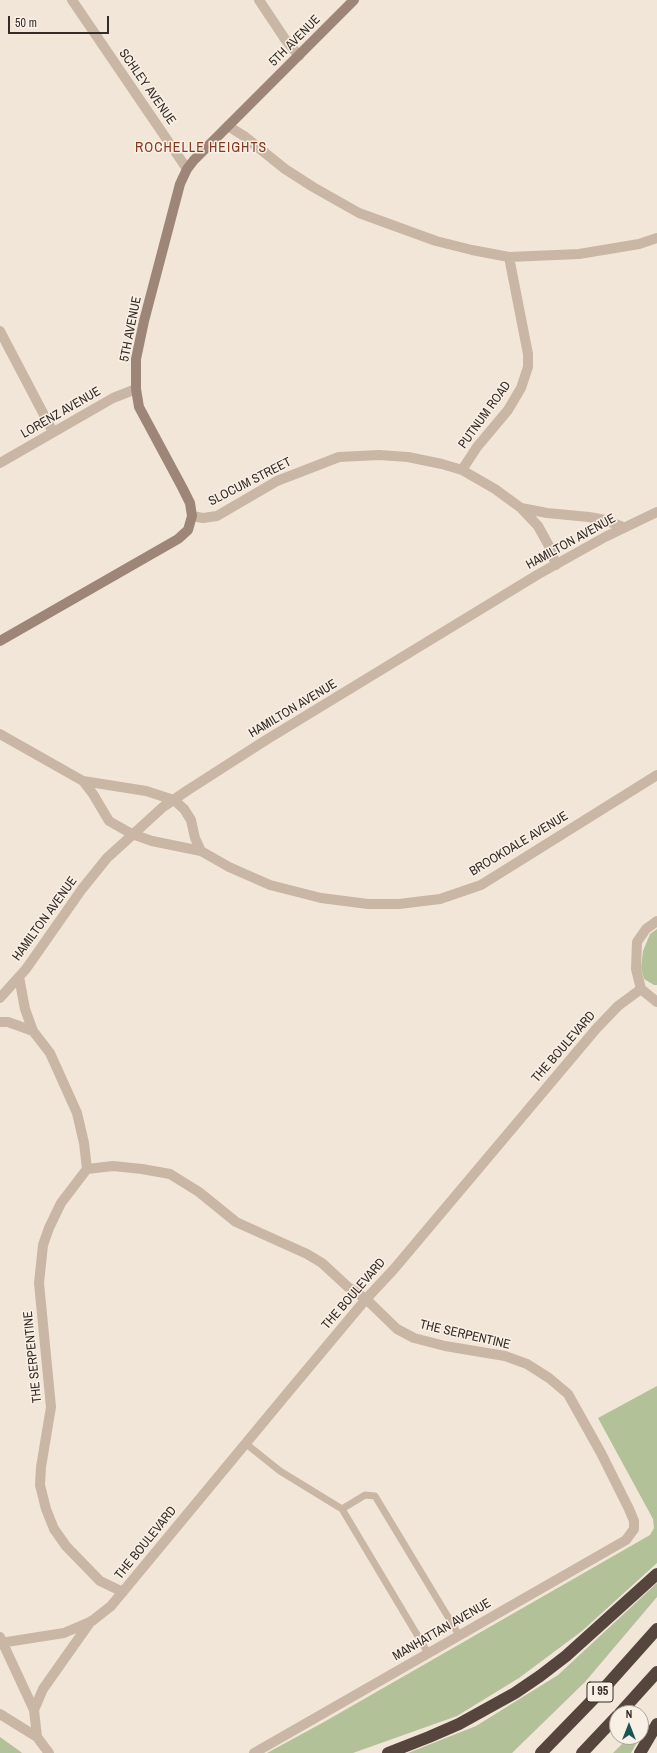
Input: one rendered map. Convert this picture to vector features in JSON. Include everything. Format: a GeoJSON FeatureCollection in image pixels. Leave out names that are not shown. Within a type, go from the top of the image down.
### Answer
{"type":"FeatureCollection","features":[{"type":"Feature","properties":{"kind":"highway"},"geometry":{"type":"LineString","coordinates":[[388,1753],[429,1738],[459,1724],[534,1680],[566,1656],[657,1574]]}},
{"type":"Feature","properties":{"kind":"highway","name":"I 95"},"geometry":{"type":"LineString","coordinates":[[541,1753],[602,1690],[657,1629]]}},
{"type":"Feature","properties":{"kind":"highway","name":"I 95"},"geometry":{"type":"LineString","coordinates":[[627,1705],[657,1672]]}},
{"type":"Feature","properties":{"kind":"highway","name":"I 95"},"geometry":{"type":"LineString","coordinates":[[582,1753],[609,1724]]}},
{"type":"Feature","properties":{"kind":"highway"},"geometry":{"type":"LineString","coordinates":[[640,1753],[657,1724]]}},
{"type":"Feature","properties":{"kind":"street","name":"SCHLEY AVENUE"},"geometry":{"type":"LineString","coordinates":[[72,0],[187,168]]}},
{"type":"Feature","properties":{"kind":"street"},"geometry":{"type":"LineString","coordinates":[[259,0],[285,39],[299,56]]}},
{"type":"Feature","properties":{"kind":"street","name":"5TH AVENUE"},"geometry":{"type":"LineString","coordinates":[[192,516],[190,503],[139,407],[136,389],[136,359],[174,206],[187,168],[354,0]]}},
{"type":"Feature","properties":{"kind":"street"},"geometry":{"type":"LineString","coordinates":[[228,126],[244,136],[302,180],[359,213],[436,241],[509,257],[579,254],[639,244],[657,238]]}},
{"type":"Feature","properties":{"kind":"street","name":"PUTNUM ROAD"},"geometry":{"type":"LineString","coordinates":[[462,470],[477,447],[508,410],[521,388],[528,367],[528,354],[509,257]]}},
{"type":"Feature","properties":{"kind":"street"},"geometry":{"type":"LineString","coordinates":[[0,332],[53,432]]}},
{"type":"Feature","properties":{"kind":"street","name":"LORENZ AVENUE"},"geometry":{"type":"LineString","coordinates":[[0,463],[113,398],[136,389]]}},
{"type":"Feature","properties":{"kind":"street","name":"SLOCUM STREET"},"geometry":{"type":"LineString","coordinates":[[192,516],[204,518],[217,516],[278,481],[339,457],[379,455],[408,457],[462,470],[496,489],[521,508],[538,526],[545,538],[556,565]]}},
{"type":"Feature","properties":{"kind":"street","name":"SLOCUM STREET"},"geometry":{"type":"LineString","coordinates":[[521,508],[547,513],[589,516],[623,527]]}},
{"type":"Feature","properties":{"kind":"street","name":"HAMILTON AVENUE"},"geometry":{"type":"LineString","coordinates":[[0,998],[19,976],[82,889],[107,858],[132,834],[174,800],[266,740],[556,565],[623,527],[657,512]]}},
{"type":"Feature","properties":{"kind":"street"},"geometry":{"type":"LineString","coordinates":[[0,641],[178,539],[188,530],[192,516]]}},
{"type":"Feature","properties":{"kind":"street","name":"BROOKDALE AVENUE"},"geometry":{"type":"LineString","coordinates":[[0,734],[82,781],[93,794],[109,821],[132,834],[152,841],[201,851],[229,867],[270,885],[320,898],[368,904],[400,904],[440,899],[481,885],[657,775]]}},
{"type":"Feature","properties":{"kind":"street","name":"BROOKDALE AVENUE"},"geometry":{"type":"LineString","coordinates":[[82,781],[105,783],[146,791],[174,800],[184,809],[191,820],[195,838],[201,851]]}},
{"type":"Feature","properties":{"kind":"street"},"geometry":{"type":"LineString","coordinates":[[657,921],[646,928],[637,942],[636,969],[641,989],[657,1002]]}},
{"type":"Feature","properties":{"kind":"street"},"geometry":{"type":"LineString","coordinates":[[19,976],[25,1009],[33,1032],[50,1053],[77,1113],[84,1143],[87,1169]]}},
{"type":"Feature","properties":{"kind":"street","name":"THE BOULEVARD"},"geometry":{"type":"LineString","coordinates":[[1,1640],[64,1633],[92,1621],[111,1606],[366,1299],[394,1269],[596,1029],[618,1006],[641,989]]}},
{"type":"Feature","properties":{"kind":"street"},"geometry":{"type":"LineString","coordinates":[[0,1022],[8,1022],[33,1032]]}},
{"type":"Feature","properties":{"kind":"street","name":"THE SERPENTINE"},"geometry":{"type":"LineString","coordinates":[[123,1592],[100,1581],[66,1546],[54,1529],[40,1485],[41,1467],[51,1406],[39,1283],[43,1246],[49,1228],[61,1203],[87,1169],[113,1166],[170,1174],[199,1192],[236,1222],[307,1254],[322,1263],[348,1287],[366,1299],[397,1329],[414,1338],[445,1346],[505,1356],[527,1364],[549,1378],[568,1394],[601,1453],[634,1521]]}},
{"type":"Feature","properties":{"kind":"street","name":"MANHATTAN AVENUE"},"geometry":{"type":"LineString","coordinates":[[254,1753],[626,1540],[634,1529],[634,1521]]}},
{"type":"Feature","properties":{"kind":"street","name":"THE BOULEVARD"},"geometry":{"type":"LineString","coordinates":[[34,1710],[43,1689],[92,1621]]}},
{"type":"Feature","properties":{"kind":"street"},"geometry":{"type":"LineString","coordinates":[[1,1640],[34,1710],[37,1737]]}},
{"type":"Feature","properties":{"kind":"street"},"geometry":{"type":"LineString","coordinates":[[0,1714],[37,1737],[49,1753]]}},
{"type":"Feature","properties":{"kind":"lane"},"geometry":{"type":"LineString","coordinates":[[245,1443],[280,1470],[342,1509],[428,1653]]}},
{"type":"Feature","properties":{"kind":"lane"},"geometry":{"type":"LineString","coordinates":[[342,1509],[365,1495],[375,1496],[459,1635]]}},
{"type":"Feature","properties":{"kind":"green space"},"geometry":{"type":"Polygon","coordinates":[[[657,929],[657,985],[654,985],[644,979],[641,968],[643,951],[650,934],[657,929]]]}},
{"type":"Feature","properties":{"kind":"green space"},"geometry":{"type":"Polygon","coordinates":[[[657,1386],[657,1563],[582,1631],[519,1678],[457,1716],[353,1753],[267,1753],[324,1722],[650,1535],[654,1528],[653,1519],[598,1418],[657,1386]]]}},
{"type":"Feature","properties":{"kind":"green space"},"geometry":{"type":"Polygon","coordinates":[[[657,1583],[657,1597],[585,1682],[512,1753],[408,1753],[476,1726],[558,1675],[657,1583]]]}},
{"type":"Feature","properties":{"kind":"green space"},"geometry":{"type":"Polygon","coordinates":[[[0,1737],[21,1752],[22,1753],[0,1753],[0,1737]]]}},
{"type":"Feature","properties":{"kind":"green space"},"geometry":{"type":"Polygon","coordinates":[[[621,1745],[636,1745],[631,1753],[613,1753],[621,1745]]]}},
{"type":"Feature","properties":{"kind":"district","name":"ROCHELLE HEIGHTS"},"geometry":{"type":"Point","coordinates":[201,148]}}]}
